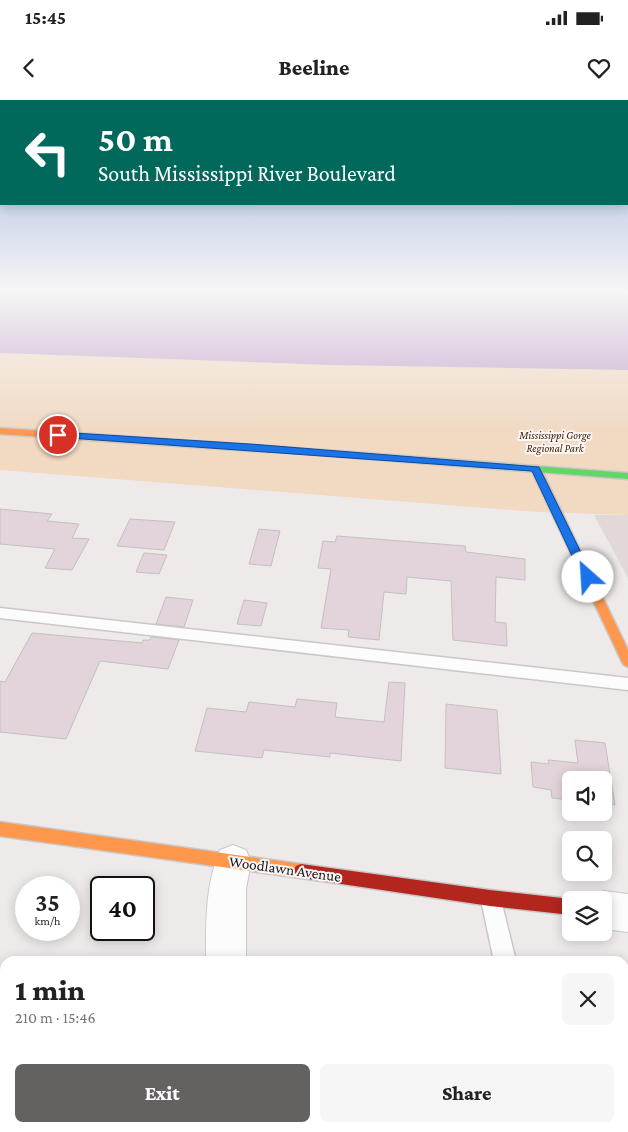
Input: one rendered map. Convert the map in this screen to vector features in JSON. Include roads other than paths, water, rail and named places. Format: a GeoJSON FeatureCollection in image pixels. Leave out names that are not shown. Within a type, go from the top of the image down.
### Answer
{"type":"FeatureCollection","features":[{"type":"Feature","properties":{"kind":"street"},"geometry":{"type":"LineString","coordinates":[[0,431],[250,447],[628,476]]}},
{"type":"Feature","properties":{"kind":"street"},"geometry":{"type":"LineString","coordinates":[[536,469],[628,662]]}},
{"type":"Feature","properties":{"kind":"street","name":"Woodlawn Avenue"},"geometry":{"type":"LineString","coordinates":[[0,829],[490,898],[562,906]]}},
{"type":"Feature","properties":{"kind":"street"},"geometry":{"type":"LineString","coordinates":[[226,956],[227,889],[233,862]]}},
{"type":"Feature","properties":{"kind":"street"},"geometry":{"type":"LineString","coordinates":[[612,911],[628,913]]}},
{"type":"Feature","properties":{"kind":"lane"},"geometry":{"type":"LineString","coordinates":[[0,614],[628,684]]}},
{"type":"Feature","properties":{"kind":"lane"},"geometry":{"type":"LineString","coordinates":[[490,898],[504,956]]}},
{"type":"Feature","properties":{"kind":"park label","name":"Mississippi Gorge Regional Park"},"geometry":{"type":"Point","coordinates":[555,441]}}]}
